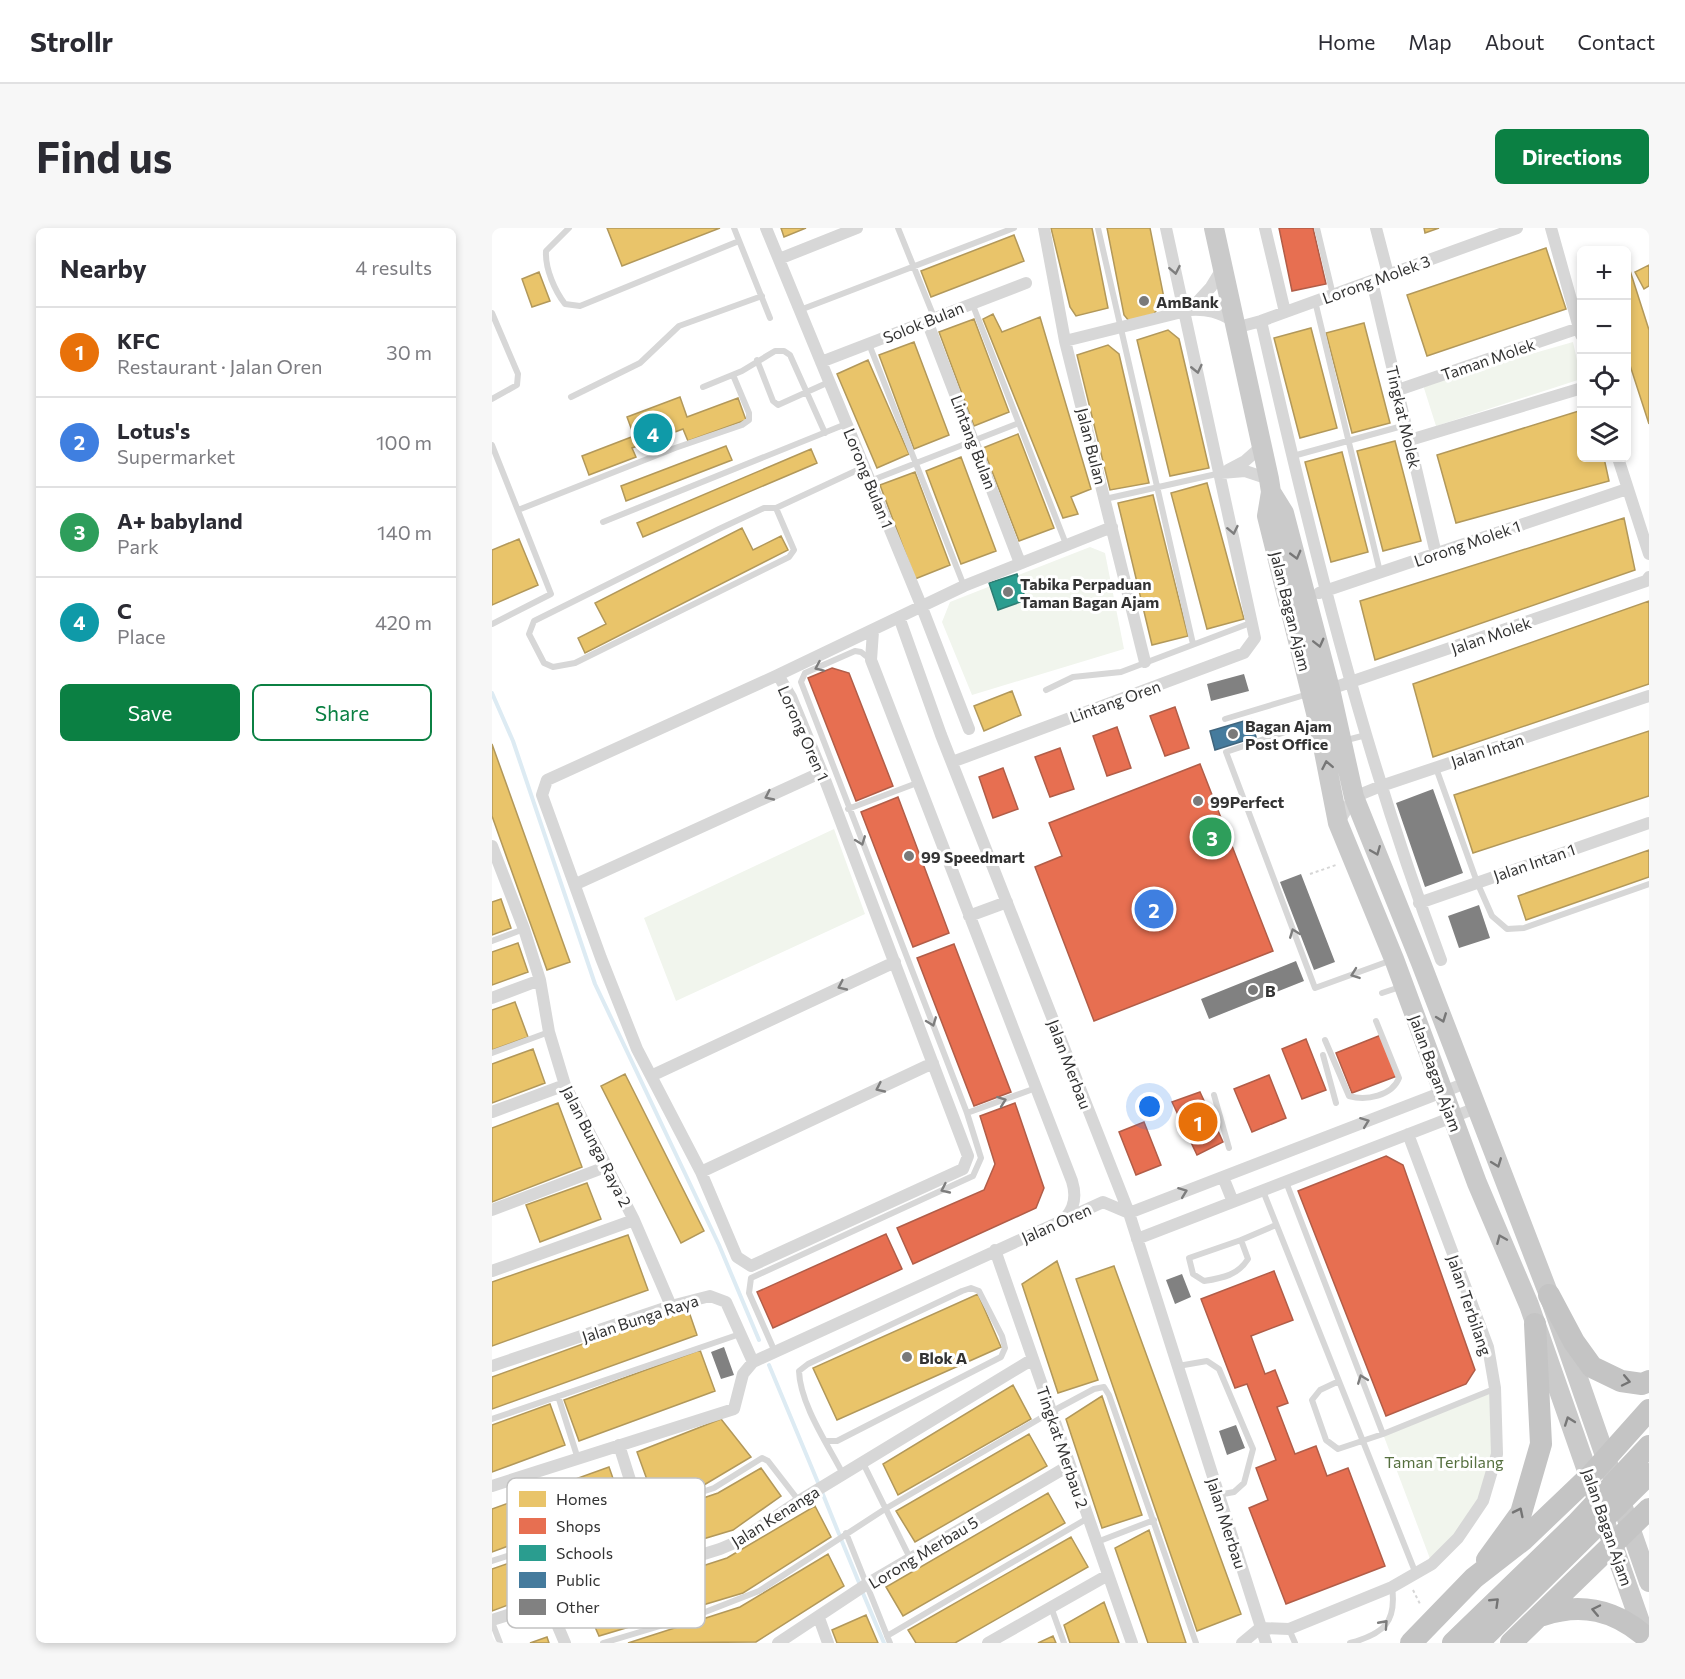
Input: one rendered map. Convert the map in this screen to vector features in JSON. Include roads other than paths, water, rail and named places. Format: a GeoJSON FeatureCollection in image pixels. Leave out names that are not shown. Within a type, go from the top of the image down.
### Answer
{"type":"FeatureCollection","features":[{"type":"Feature","properties":{"kind":"highway"},"geometry":{"type":"LineString","coordinates":[[1549,1295],[1574,1342],[1592,1367],[1621,1381],[1642,1384],[1649,1381]]}},
{"type":"Feature","properties":{"kind":"highway"},"geometry":{"type":"LineString","coordinates":[[1474,1578],[1521,1513],[1541,1444],[1534,1324]]}},
{"type":"Feature","properties":{"kind":"highway"},"geometry":{"type":"LineString","coordinates":[[1411,1643],[1474,1578],[1523,1540],[1590,1476],[1647,1413]]}},
{"type":"Feature","properties":{"kind":"highway"},"geometry":{"type":"LineString","coordinates":[[1478,1643],[1649,1474],[1639,1465],[1633,1445],[1647,1413]]}},
{"type":"Feature","properties":{"kind":"highway"},"geometry":{"type":"LineString","coordinates":[[1453,1643],[1576,1524],[1649,1446]]}},
{"type":"Feature","properties":{"kind":"highway"},"geometry":{"type":"LineString","coordinates":[[1511,1643],[1649,1509]]}},
{"type":"Feature","properties":{"kind":"highway"},"geometry":{"type":"LineString","coordinates":[[1523,1540],[1538,1536],[1562,1545],[1570,1555],[1575,1567],[1570,1587]]}},
{"type":"Feature","properties":{"kind":"highway"},"geometry":{"type":"LineString","coordinates":[[1540,1616],[1563,1608],[1582,1607],[1604,1611],[1630,1623],[1646,1640]]}},
{"type":"Feature","properties":{"kind":"main road","name":"Jalan Bagan Ajam"},"geometry":{"type":"LineString","coordinates":[[1214,228],[1270,486],[1284,513],[1316,594],[1321,691],[1318,721],[1338,823],[1394,959],[1590,1476],[1649,1582]]}},
{"type":"Feature","properties":{"kind":"main road","name":"Jalan Bagan Ajam"},"geometry":{"type":"LineString","coordinates":[[1270,486],[1267,516],[1321,691],[1342,741],[1354,797],[1549,1295],[1606,1460],[1646,1640]]}},
{"type":"Feature","properties":{"kind":"street","name":"Lorong Bulan 1"},"geometry":{"type":"LineString","coordinates":[[766,228],[921,605],[969,729]]}},
{"type":"Feature","properties":{"kind":"street"},"geometry":{"type":"LineString","coordinates":[[779,259],[857,228]]}},
{"type":"Feature","properties":{"kind":"street","name":"Jalan Bulan"},"geometry":{"type":"LineString","coordinates":[[1044,228],[1065,341],[1145,662]]}},
{"type":"Feature","properties":{"kind":"street"},"geometry":{"type":"LineString","coordinates":[[1166,228],[1253,622]]}},
{"type":"Feature","properties":{"kind":"street"},"geometry":{"type":"LineString","coordinates":[[1265,228],[1285,312]]}},
{"type":"Feature","properties":{"kind":"street"},"geometry":{"type":"LineString","coordinates":[[1376,228],[1388,274]]}},
{"type":"Feature","properties":{"kind":"street","name":"Lorong Molek 3"},"geometry":{"type":"LineString","coordinates":[[1234,324],[1261,321],[1517,228]]}},
{"type":"Feature","properties":{"kind":"street"},"geometry":{"type":"LineString","coordinates":[[1551,228],[1577,321]]}},
{"type":"Feature","properties":{"kind":"street"},"geometry":{"type":"LineString","coordinates":[[1186,311],[1211,287],[1222,269]]}},
{"type":"Feature","properties":{"kind":"street","name":"Tingkat Molek"},"geometry":{"type":"LineString","coordinates":[[1372,281],[1436,554]]}},
{"type":"Feature","properties":{"kind":"street","name":"Solok Bulan"},"geometry":{"type":"LineString","coordinates":[[821,362],[1026,283]]}},
{"type":"Feature","properties":{"kind":"street"},"geometry":{"type":"LineString","coordinates":[[1065,341],[1186,311],[1204,309],[1220,313],[1234,324]]}},
{"type":"Feature","properties":{"kind":"street","name":"Lintang Bulan"},"geometry":{"type":"LineString","coordinates":[[930,319],[1020,563]]}},
{"type":"Feature","properties":{"kind":"street"},"geometry":{"type":"LineString","coordinates":[[1261,321],[1292,457],[1316,594],[1350,683],[1419,903],[1440,960]]}},
{"type":"Feature","properties":{"kind":"street","name":"Taman Molek"},"geometry":{"type":"LineString","coordinates":[[1398,390],[1577,333]]}},
{"type":"Feature","properties":{"kind":"street"},"geometry":{"type":"LineString","coordinates":[[1410,440],[1577,389]]}},
{"type":"Feature","properties":{"kind":"street"},"geometry":{"type":"LineString","coordinates":[[1221,473],[1245,461],[1262,446]]}},
{"type":"Feature","properties":{"kind":"street"},"geometry":{"type":"LineString","coordinates":[[1619,462],[1649,554]]}},
{"type":"Feature","properties":{"kind":"street"},"geometry":{"type":"LineString","coordinates":[[1221,473],[1245,471],[1270,486]]}},
{"type":"Feature","properties":{"kind":"street","name":"Lorong Molek 1"},"geometry":{"type":"LineString","coordinates":[[1316,594],[1627,489]]}},
{"type":"Feature","properties":{"kind":"street"},"geometry":{"type":"LineString","coordinates":[[778,675],[873,631],[921,605],[1112,527]]}},
{"type":"Feature","properties":{"kind":"street","name":"Jalan Molek"},"geometry":{"type":"LineString","coordinates":[[1321,691],[1646,581],[1649,577]]}},
{"type":"Feature","properties":{"kind":"street","name":"Jalan Merbau"},"geometry":{"type":"LineString","coordinates":[[899,617],[952,762],[1129,1213],[1266,1643]]}},
{"type":"Feature","properties":{"kind":"street","name":"Lintang Oren"},"geometry":{"type":"LineString","coordinates":[[952,762],[1244,653],[1255,638],[1253,622]]}},
{"type":"Feature","properties":{"kind":"street"},"geometry":{"type":"LineString","coordinates":[[873,631],[871,660],[1074,1186],[1073,1205],[1065,1218]]}},
{"type":"Feature","properties":{"kind":"street","name":"Lorong Oren 1"},"geometry":{"type":"LineString","coordinates":[[576,884],[542,795],[547,780],[778,675],[791,697],[822,772],[968,1156],[963,1169],[751,1266],[738,1257],[701,1172]]}},
{"type":"Feature","properties":{"kind":"street","name":"Jalan Intan"},"geometry":{"type":"LineString","coordinates":[[1354,797],[1436,767],[1649,696]]}},
{"type":"Feature","properties":{"kind":"street"},"geometry":{"type":"LineString","coordinates":[[822,772],[576,884],[601,958],[651,1076],[701,1172],[933,1063]]}},
{"type":"Feature","properties":{"kind":"street"},"geometry":{"type":"LineString","coordinates":[[1338,823],[1354,797]]}},
{"type":"Feature","properties":{"kind":"street","name":"Jalan Intan 1"},"geometry":{"type":"LineString","coordinates":[[1419,903],[1649,823]]}},
{"type":"Feature","properties":{"kind":"street","name":"Jalan Bunga Raya 2"},"geometry":{"type":"LineString","coordinates":[[492,846],[524,929],[540,980],[549,1032],[565,1085],[634,1220],[671,1306]]}},
{"type":"Feature","properties":{"kind":"street"},"geometry":{"type":"LineString","coordinates":[[492,887],[505,883]]}},
{"type":"Feature","properties":{"kind":"street"},"geometry":{"type":"LineString","coordinates":[[969,916],[1007,902]]}},
{"type":"Feature","properties":{"kind":"street"},"geometry":{"type":"LineString","coordinates":[[651,1076],[895,962]]}},
{"type":"Feature","properties":{"kind":"street"},"geometry":{"type":"LineString","coordinates":[[492,998],[540,980]]}},
{"type":"Feature","properties":{"kind":"street"},"geometry":{"type":"LineString","coordinates":[[1129,1213],[1466,1083]]}},
{"type":"Feature","properties":{"kind":"street"},"geometry":{"type":"LineString","coordinates":[[492,1113],[565,1085]]}},
{"type":"Feature","properties":{"kind":"street"},"geometry":{"type":"LineString","coordinates":[[1137,1239],[1476,1108]]}},
{"type":"Feature","properties":{"kind":"street","name":"Jalan Terbilang"},"geometry":{"type":"LineString","coordinates":[[1260,1628],[1289,1629],[1412,1577],[1432,1564],[1458,1538],[1483,1501],[1497,1454],[1495,1388],[1488,1347],[1408,1134]]}},
{"type":"Feature","properties":{"kind":"street"},"geometry":{"type":"LineString","coordinates":[[492,1210],[608,1166]]}},
{"type":"Feature","properties":{"kind":"street"},"geometry":{"type":"LineString","coordinates":[[1223,1177],[1233,1202]]}},
{"type":"Feature","properties":{"kind":"street","name":"Jalan Oren"},"geometry":{"type":"LineString","coordinates":[[753,1362],[1103,1202],[1129,1213]]}},
{"type":"Feature","properties":{"kind":"street"},"geometry":{"type":"LineString","coordinates":[[492,1271],[634,1220]]}},
{"type":"Feature","properties":{"kind":"street","name":"Tingkat Merbau 2"},"geometry":{"type":"LineString","coordinates":[[995,1250],[1132,1643]]}},
{"type":"Feature","properties":{"kind":"street","name":"Jalan Bunga Raya"},"geometry":{"type":"LineString","coordinates":[[492,1366],[671,1306],[710,1296],[726,1302],[753,1362]]}},
{"type":"Feature","properties":{"kind":"street","name":"Jalan Kenanga"},"geometry":{"type":"LineString","coordinates":[[705,1553],[739,1541],[862,1462],[1033,1359]]}},
{"type":"Feature","properties":{"kind":"street"},"geometry":{"type":"LineString","coordinates":[[517,1478],[734,1408],[743,1374],[753,1362]]}},
{"type":"Feature","properties":{"kind":"street"},"geometry":{"type":"LineString","coordinates":[[620,1445],[630,1478]]}},
{"type":"Feature","properties":{"kind":"street","name":"Lorong Merbau 5"},"geometry":{"type":"LineString","coordinates":[[778,1643],[819,1618],[867,1584],[1070,1465]]}},
{"type":"Feature","properties":{"kind":"street"},"geometry":{"type":"LineString","coordinates":[[492,1486],[507,1481]]}},
{"type":"Feature","properties":{"kind":"street"},"geometry":{"type":"LineString","coordinates":[[994,1642],[1108,1575]]}},
{"type":"Feature","properties":{"kind":"street","name":"Jalan Kenanga"},"geometry":{"type":"LineString","coordinates":[[492,1621],[507,1616]]}},
{"type":"Feature","properties":{"kind":"street"},"geometry":{"type":"LineString","coordinates":[[819,1618],[828,1643]]}},
{"type":"Feature","properties":{"kind":"street"},"geometry":{"type":"LineString","coordinates":[[559,1628],[565,1643]]}},
{"type":"Feature","properties":{"kind":"street"},"geometry":{"type":"LineString","coordinates":[[1242,1643],[1260,1628]]}},
{"type":"Feature","properties":{"kind":"lane"},"geometry":{"type":"LineString","coordinates":[[569,228],[546,251],[545,260],[558,296],[565,304],[580,306],[739,241]]}},
{"type":"Feature","properties":{"kind":"lane"},"geometry":{"type":"LineString","coordinates":[[734,228],[770,318]]}},
{"type":"Feature","properties":{"kind":"lane"},"geometry":{"type":"LineString","coordinates":[[898,228],[930,319]]}},
{"type":"Feature","properties":{"kind":"lane"},"geometry":{"type":"LineString","coordinates":[[800,310],[1014,228]]}},
{"type":"Feature","properties":{"kind":"lane"},"geometry":{"type":"LineString","coordinates":[[1098,228],[1119,328],[1159,487],[1193,644]]}},
{"type":"Feature","properties":{"kind":"lane"},"geometry":{"type":"LineString","coordinates":[[1317,228],[1333,295]]}},
{"type":"Feature","properties":{"kind":"lane"},"geometry":{"type":"LineString","coordinates":[[571,396],[640,363],[679,326],[762,296]]}},
{"type":"Feature","properties":{"kind":"lane"},"geometry":{"type":"LineString","coordinates":[[1315,302],[1380,573]]}},
{"type":"Feature","properties":{"kind":"lane"},"geometry":{"type":"LineString","coordinates":[[972,303],[1066,544]]}},
{"type":"Feature","properties":{"kind":"lane"},"geometry":{"type":"LineString","coordinates":[[492,314],[518,374],[517,385],[492,399]]}},
{"type":"Feature","properties":{"kind":"lane"},"geometry":{"type":"LineString","coordinates":[[869,344],[964,586]]}},
{"type":"Feature","properties":{"kind":"lane"},"geometry":{"type":"LineString","coordinates":[[703,387],[733,375],[775,351],[784,351],[790,355],[825,433]]}},
{"type":"Feature","properties":{"kind":"lane"},"geometry":{"type":"LineString","coordinates":[[757,360],[772,401],[778,405],[830,382]]}},
{"type":"Feature","properties":{"kind":"lane"},"geometry":{"type":"LineString","coordinates":[[518,510],[675,448],[742,425],[749,420],[749,413],[733,375]]}},
{"type":"Feature","properties":{"kind":"lane"},"geometry":{"type":"LineString","coordinates":[[603,522],[847,423]]}},
{"type":"Feature","properties":{"kind":"lane"},"geometry":{"type":"LineString","coordinates":[[870,481],[1019,423]]}},
{"type":"Feature","properties":{"kind":"lane"},"geometry":{"type":"LineString","coordinates":[[1292,457],[1406,425]]}},
{"type":"Feature","properties":{"kind":"lane"},"geometry":{"type":"LineString","coordinates":[[492,445],[552,594],[492,624]]}},
{"type":"Feature","properties":{"kind":"lane"},"geometry":{"type":"LineString","coordinates":[[776,508],[794,550],[789,557],[575,663],[553,667],[544,663],[529,634],[534,621],[764,508],[776,508],[865,467]]}},
{"type":"Feature","properties":{"kind":"lane"},"geometry":{"type":"LineString","coordinates":[[1105,499],[1221,473]]}},
{"type":"Feature","properties":{"kind":"lane"},"geometry":{"type":"LineString","coordinates":[[1046,690],[1073,677],[1121,672],[1253,622]]}},
{"type":"Feature","properties":{"kind":"lane"},"geometry":{"type":"LineString","coordinates":[[775,1352],[749,1293],[750,1278],[973,1176],[981,1158],[967,1113],[848,808],[801,677],[805,673],[855,651],[861,652],[871,660]]}},
{"type":"Feature","properties":{"kind":"lane"},"geometry":{"type":"LineString","coordinates":[[1225,719],[1321,691]]}},
{"type":"Feature","properties":{"kind":"lane"},"geometry":{"type":"LineString","coordinates":[[1318,721],[1226,752],[1315,988],[1394,959]]}},
{"type":"Feature","properties":{"kind":"lane"},"geometry":{"type":"LineString","coordinates":[[1342,741],[1366,735]]}},
{"type":"Feature","properties":{"kind":"lane"},"geometry":{"type":"LineString","coordinates":[[1436,767],[1477,882],[1492,916],[1507,929],[1524,928],[1649,884]]}},
{"type":"Feature","properties":{"kind":"lane"},"geometry":{"type":"LineString","coordinates":[[848,808],[917,783]]}},
{"type":"Feature","properties":{"kind":"lane"},"geometry":{"type":"LineString","coordinates":[[492,940],[524,929]]}},
{"type":"Feature","properties":{"kind":"lane"},"geometry":{"type":"LineString","coordinates":[[1382,993],[1403,985]]}},
{"type":"Feature","properties":{"kind":"lane"},"geometry":{"type":"LineString","coordinates":[[1325,1040],[1349,1096],[1363,1099],[1385,1093],[1396,1086],[1399,1078],[1376,1021]]}},
{"type":"Feature","properties":{"kind":"lane"},"geometry":{"type":"LineString","coordinates":[[492,1053],[549,1032]]}},
{"type":"Feature","properties":{"kind":"lane"},"geometry":{"type":"LineString","coordinates":[[1323,1055],[1336,1103]]}},
{"type":"Feature","properties":{"kind":"lane"},"geometry":{"type":"LineString","coordinates":[[967,1113],[1036,1088]]}},
{"type":"Feature","properties":{"kind":"lane"},"geometry":{"type":"LineString","coordinates":[[1214,1095],[1229,1148]]}},
{"type":"Feature","properties":{"kind":"lane"},"geometry":{"type":"LineString","coordinates":[[1286,1182],[1383,1434]]}},
{"type":"Feature","properties":{"kind":"lane"},"geometry":{"type":"LineString","coordinates":[[1263,1190],[1412,1577]]}},
{"type":"Feature","properties":{"kind":"lane"},"geometry":{"type":"LineString","coordinates":[[1241,1240],[1248,1259],[1241,1270],[1224,1278],[1204,1281],[1193,1274],[1189,1258],[1276,1226]]}},
{"type":"Feature","properties":{"kind":"lane"},"geometry":{"type":"LineString","coordinates":[[827,1441],[837,1441],[1001,1357],[1005,1348],[1002,1336],[979,1291],[971,1288],[962,1291],[808,1364],[799,1371],[799,1386],[827,1441],[844,1474]]}},
{"type":"Feature","properties":{"kind":"lane"},"geometry":{"type":"LineString","coordinates":[[492,1419],[740,1334]]}},
{"type":"Feature","properties":{"kind":"lane"},"geometry":{"type":"LineString","coordinates":[[1177,1366],[1207,1361],[1219,1369],[1253,1449],[1244,1483],[1234,1492],[1218,1495]]}},
{"type":"Feature","properties":{"kind":"lane"},"geometry":{"type":"LineString","coordinates":[[1337,1382],[1320,1390],[1312,1400],[1326,1440],[1338,1449],[1383,1434],[1495,1388]]}},
{"type":"Feature","properties":{"kind":"lane"},"geometry":{"type":"LineString","coordinates":[[705,1612],[739,1601],[759,1591],[885,1509],[1051,1412],[1094,1389],[1104,1387],[1109,1395],[1154,1520],[1196,1643]]}},
{"type":"Feature","properties":{"kind":"lane"},"geometry":{"type":"LineString","coordinates":[[558,1396],[578,1459]]}},
{"type":"Feature","properties":{"kind":"lane"},"geometry":{"type":"LineString","coordinates":[[705,1491],[714,1488],[762,1458],[768,1461],[799,1501]]}},
{"type":"Feature","properties":{"kind":"lane"},"geometry":{"type":"LineString","coordinates":[[862,1462],[910,1559]]}},
{"type":"Feature","properties":{"kind":"lane"},"geometry":{"type":"LineString","coordinates":[[888,1636],[1088,1518]]}},
{"type":"Feature","properties":{"kind":"lane"},"geometry":{"type":"LineString","coordinates":[[1097,1543],[1154,1520]]}},
{"type":"Feature","properties":{"kind":"lane"},"geometry":{"type":"LineString","coordinates":[[846,1533],[890,1643]]}},
{"type":"Feature","properties":{"kind":"lane"},"geometry":{"type":"LineString","coordinates":[[492,1561],[507,1556]]}},
{"type":"Feature","properties":{"kind":"lane"},"geometry":{"type":"LineString","coordinates":[[1350,1643],[1369,1638],[1388,1623],[1395,1608],[1392,1587]]}},
{"type":"Feature","properties":{"kind":"lane"},"geometry":{"type":"LineString","coordinates":[[1051,1607],[1064,1643]]}},
{"type":"Feature","properties":{"kind":"lane"},"geometry":{"type":"LineString","coordinates":[[492,1621],[501,1643]]}},
{"type":"Feature","properties":{"kind":"lane"},"geometry":{"type":"LineString","coordinates":[[603,1643],[652,1628]]}},
{"type":"Feature","properties":{"kind":"lane"},"geometry":{"type":"LineString","coordinates":[[1289,1629],[1295,1643]]}},
{"type":"Feature","properties":{"kind":"waterway"},"geometry":{"type":"LineString","coordinates":[[492,693],[513,741],[595,984],[719,1245],[759,1340]]}},
{"type":"Feature","properties":{"kind":"waterway"},"geometry":{"type":"LineString","coordinates":[[769,1365],[819,1485]]}},
{"type":"Feature","properties":{"kind":"waterway"},"geometry":{"type":"LineString","coordinates":[[822,1492],[839,1534]]}},
{"type":"Feature","properties":{"kind":"waterway"},"geometry":{"type":"LineString","coordinates":[[841,1539],[860,1585]]}},
{"type":"Feature","properties":{"kind":"waterway"},"geometry":{"type":"LineString","coordinates":[[862,1591],[884,1643]]}},
{"type":"Feature","properties":{"kind":"place","name":"AmBank"},"geometry":{"type":"Point","coordinates":[1144,301]}},
{"type":"Feature","properties":{"kind":"place","name":"C"},"geometry":{"type":"Point","coordinates":[653,433]}},
{"type":"Feature","properties":{"kind":"place","name":"Tabika Perpaduan Taman Bagan Ajam"},"geometry":{"type":"Point","coordinates":[1008,592]}},
{"type":"Feature","properties":{"kind":"place","name":"Bagan Ajam Post Office"},"geometry":{"type":"Point","coordinates":[1233,734]}},
{"type":"Feature","properties":{"kind":"place","name":"99Perfect"},"geometry":{"type":"Point","coordinates":[1198,801]}},
{"type":"Feature","properties":{"kind":"place","name":"A+ babyland"},"geometry":{"type":"Point","coordinates":[1212,837]}},
{"type":"Feature","properties":{"kind":"place","name":"99 Speedmart"},"geometry":{"type":"Point","coordinates":[909,856]}},
{"type":"Feature","properties":{"kind":"place","name":"Lotus's"},"geometry":{"type":"Point","coordinates":[1154,909]}},
{"type":"Feature","properties":{"kind":"place","name":"B"},"geometry":{"type":"Point","coordinates":[1253,990]}},
{"type":"Feature","properties":{"kind":"place","name":"KFC"},"geometry":{"type":"Point","coordinates":[1198,1122]}},
{"type":"Feature","properties":{"kind":"place","name":"Blok A"},"geometry":{"type":"Point","coordinates":[907,1357]}},
{"type":"Feature","properties":{"kind":"park label","name":"Taman Terbilang"},"geometry":{"type":"Point","coordinates":[1444,1461]}}]}
